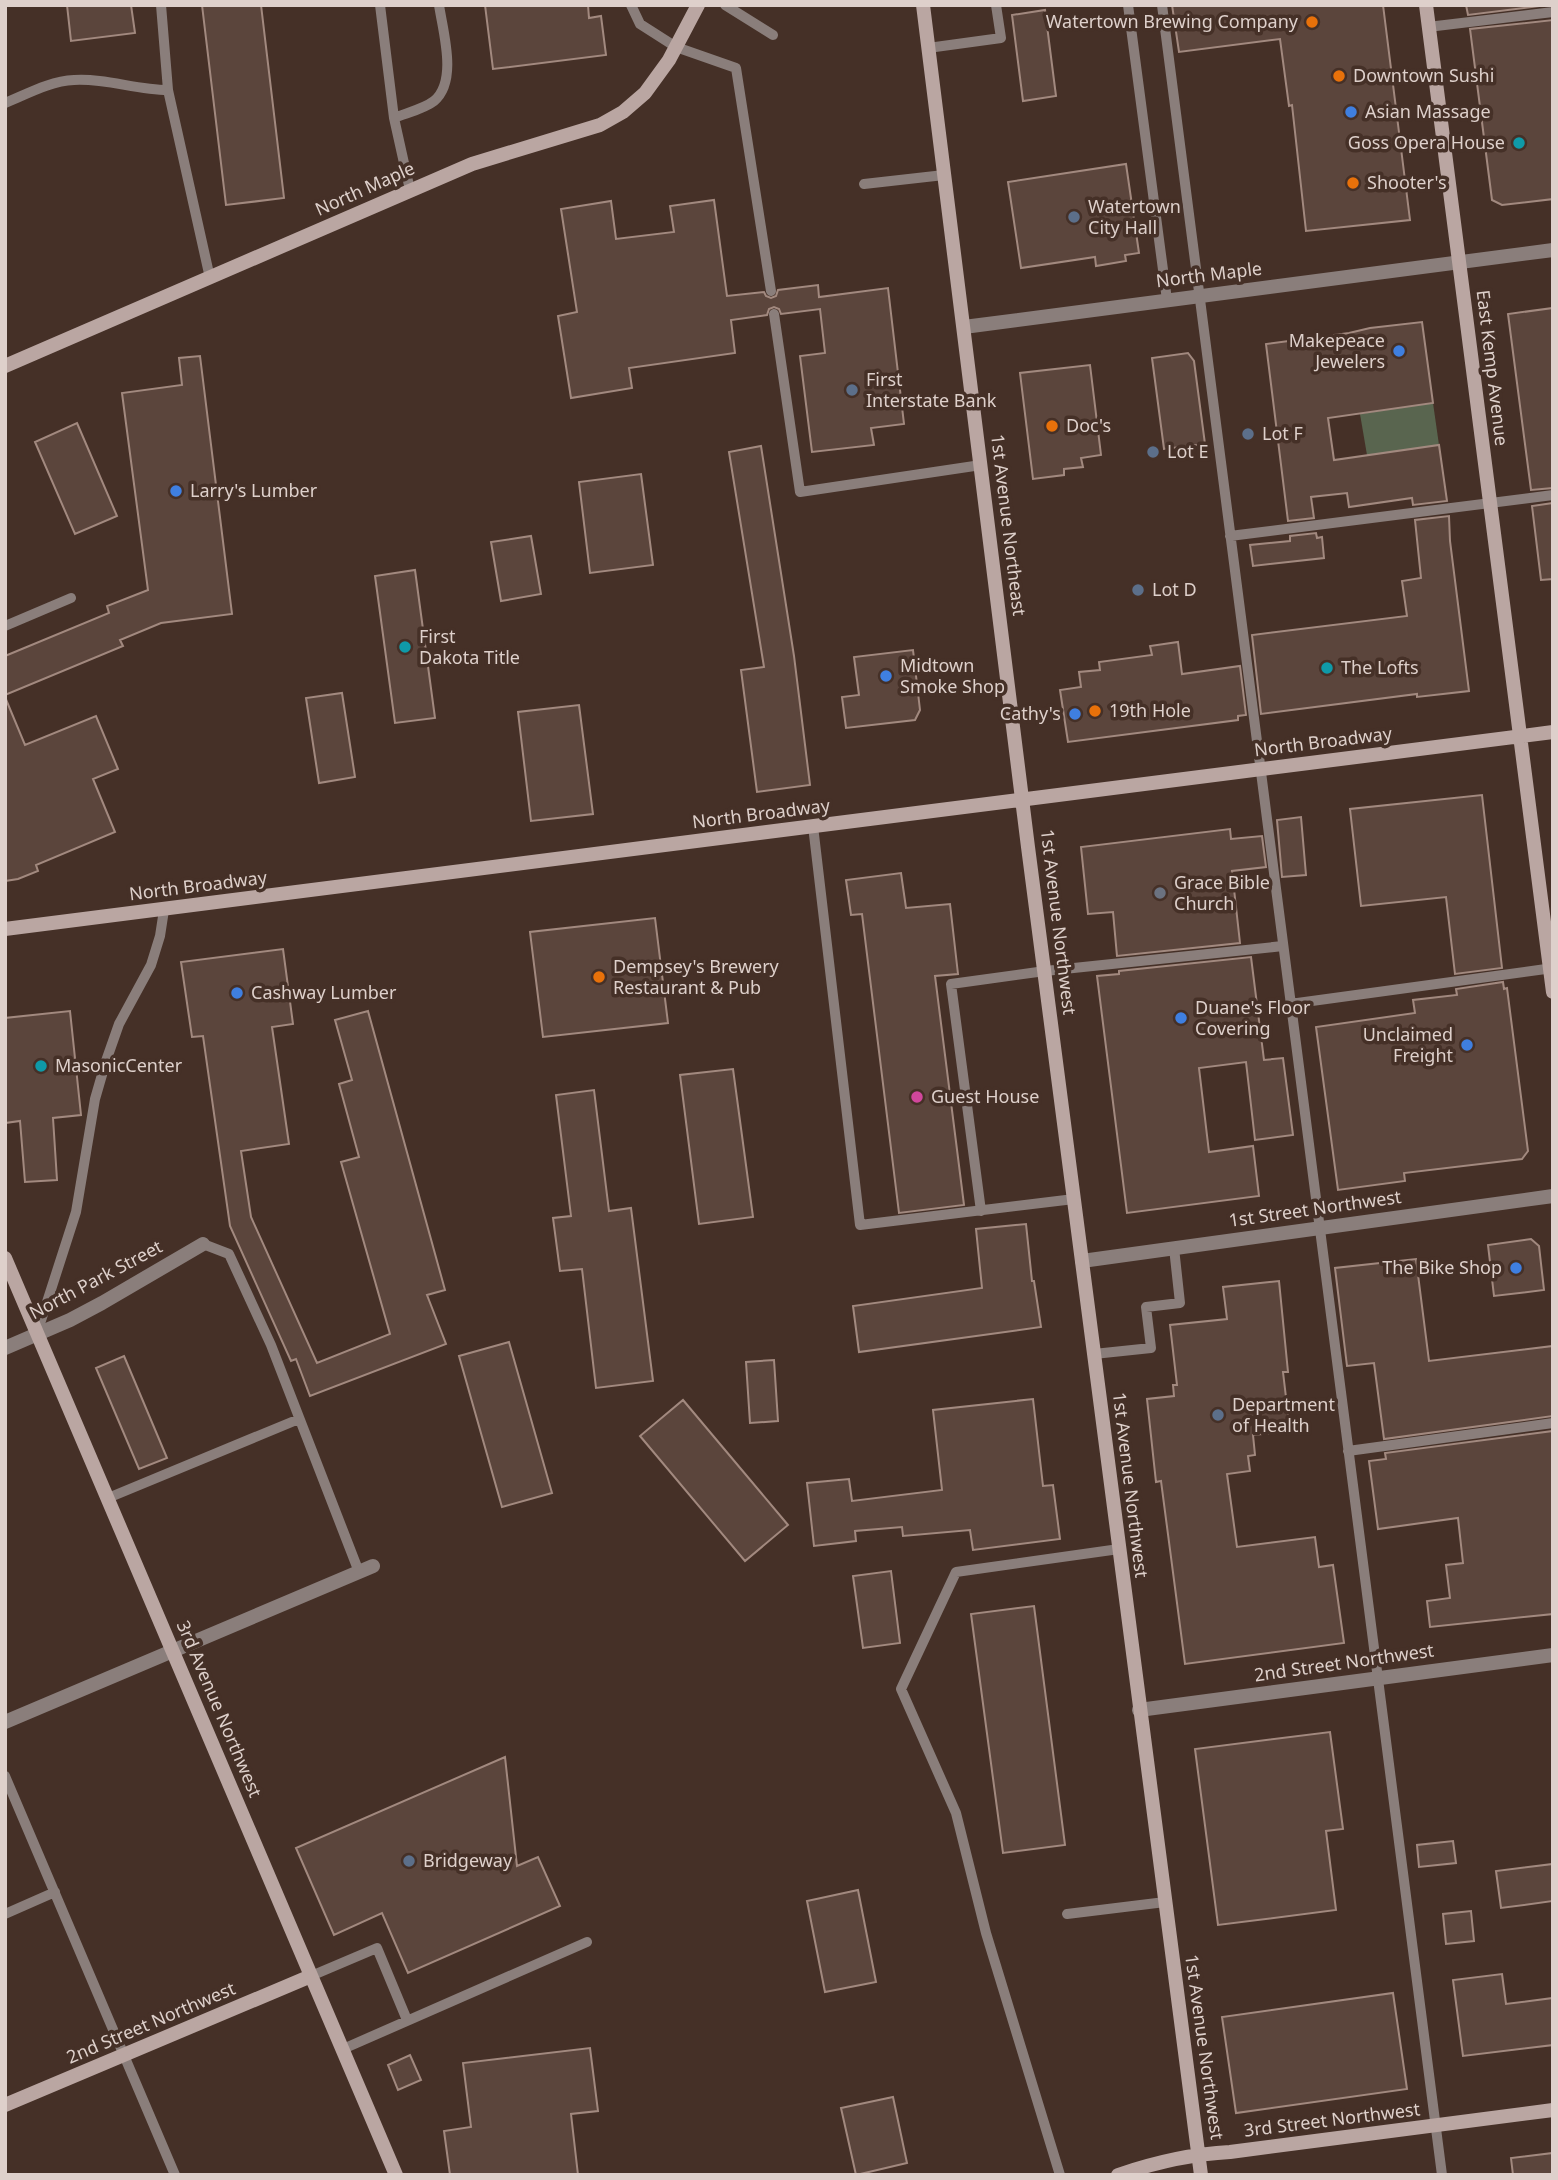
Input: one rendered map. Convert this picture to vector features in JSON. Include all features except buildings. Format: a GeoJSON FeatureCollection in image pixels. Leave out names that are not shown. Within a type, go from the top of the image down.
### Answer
{"type":"FeatureCollection","features":[{"type":"Feature","properties":{"kind":"street","name":"North Maple"},"geometry":{"type":"LineString","coordinates":[[5,366],[410,190],[506,153],[600,125],[623,113],[645,93],[669,60],[698,5]]}},
{"type":"Feature","properties":{"kind":"street","name":"1st Avenue Northeast"},"geometry":{"type":"LineString","coordinates":[[923,5],[1023,800]]}},
{"type":"Feature","properties":{"kind":"street","name":"East Kemp Avenue"},"geometry":{"type":"LineString","coordinates":[[1426,5],[1553,992]]}},
{"type":"Feature","properties":{"kind":"street","name":"North Maple"},"geometry":{"type":"LineString","coordinates":[[964,327],[1553,250]]}},
{"type":"Feature","properties":{"kind":"street","name":"North Broadway"},"geometry":{"type":"LineString","coordinates":[[5,929],[1553,732]]}},
{"type":"Feature","properties":{"kind":"street","name":"1st Avenue Northwest"},"geometry":{"type":"LineString","coordinates":[[1023,800],[1201,2175]]}},
{"type":"Feature","properties":{"kind":"street","name":"1st Street Northwest"},"geometry":{"type":"LineString","coordinates":[[1082,1261],[1553,1196]]}},
{"type":"Feature","properties":{"kind":"street","name":"North Park Street"},"geometry":{"type":"LineString","coordinates":[[5,1348],[102,1303],[203,1244]]}},
{"type":"Feature","properties":{"kind":"street","name":"3rd Avenue Northwest"},"geometry":{"type":"LineString","coordinates":[[5,1258],[396,2175]]}},
{"type":"Feature","properties":{"kind":"street"},"geometry":{"type":"LineString","coordinates":[[5,1723],[173,1649],[366,1569]]}},
{"type":"Feature","properties":{"kind":"street","name":"2nd Street Northwest"},"geometry":{"type":"LineString","coordinates":[[1139,1710],[1553,1655]]}},
{"type":"Feature","properties":{"kind":"street","name":"2nd Street Northwest"},"geometry":{"type":"LineString","coordinates":[[5,2105],[312,1976]]}},
{"type":"Feature","properties":{"kind":"street","name":"3rd Street Northwest"},"geometry":{"type":"LineString","coordinates":[[1118,2175],[1158,2162],[1199,2154],[1553,2110]]}},
{"type":"Feature","properties":{"kind":"lane"},"geometry":{"type":"LineString","coordinates":[[161,5],[168,90],[209,278]]}},
{"type":"Feature","properties":{"kind":"lane"},"geometry":{"type":"LineString","coordinates":[[380,5],[394,118],[410,190]]}},
{"type":"Feature","properties":{"kind":"lane"},"geometry":{"type":"LineString","coordinates":[[394,118],[434,102],[444,89],[448,69],[439,5]]}},
{"type":"Feature","properties":{"kind":"lane"},"geometry":{"type":"LineString","coordinates":[[632,5],[639,24],[676,47],[736,68],[771,291]]}},
{"type":"Feature","properties":{"kind":"lane"},"geometry":{"type":"LineString","coordinates":[[724,5],[773,35]]}},
{"type":"Feature","properties":{"kind":"lane"},"geometry":{"type":"LineString","coordinates":[[928,48],[1001,38],[996,5]]}},
{"type":"Feature","properties":{"kind":"lane"},"geometry":{"type":"LineString","coordinates":[[1128,5],[1167,300]]}},
{"type":"Feature","properties":{"kind":"lane"},"geometry":{"type":"LineString","coordinates":[[1162,5],[1442,2175]]}},
{"type":"Feature","properties":{"kind":"lane"},"geometry":{"type":"LineString","coordinates":[[1429,27],[1553,12]]}},
{"type":"Feature","properties":{"kind":"lane"},"geometry":{"type":"LineString","coordinates":[[5,103],[50,84],[73,80],[168,90]]}},
{"type":"Feature","properties":{"kind":"lane"},"geometry":{"type":"LineString","coordinates":[[864,184],[944,175]]}},
{"type":"Feature","properties":{"kind":"lane"},"geometry":{"type":"LineString","coordinates":[[774,314],[800,492],[981,466]]}},
{"type":"Feature","properties":{"kind":"lane"},"geometry":{"type":"LineString","coordinates":[[1230,536],[1553,495]]}},
{"type":"Feature","properties":{"kind":"lane"},"geometry":{"type":"LineString","coordinates":[[5,626],[71,598]]}},
{"type":"Feature","properties":{"kind":"lane"},"geometry":{"type":"LineString","coordinates":[[813,827],[860,1225],[1074,1199]]}},
{"type":"Feature","properties":{"kind":"lane"},"geometry":{"type":"LineString","coordinates":[[37,1334],[76,1212],[95,1099],[106,1061],[119,1024],[151,965],[164,910]]}},
{"type":"Feature","properties":{"kind":"lane"},"geometry":{"type":"LineString","coordinates":[[981,1210],[951,984],[1045,971],[1283,946]]}},
{"type":"Feature","properties":{"kind":"lane"},"geometry":{"type":"LineString","coordinates":[[1290,1004],[1551,968]]}},
{"type":"Feature","properties":{"kind":"lane"},"geometry":{"type":"LineString","coordinates":[[203,1244],[229,1254],[366,1569]]}},
{"type":"Feature","properties":{"kind":"lane"},"geometry":{"type":"LineString","coordinates":[[1094,1354],[1151,1348],[1146,1307],[1180,1303],[1174,1248]]}},
{"type":"Feature","properties":{"kind":"lane"},"geometry":{"type":"LineString","coordinates":[[108,1498],[299,1419]]}},
{"type":"Feature","properties":{"kind":"lane"},"geometry":{"type":"LineString","coordinates":[[1348,1451],[1553,1423]]}},
{"type":"Feature","properties":{"kind":"lane"},"geometry":{"type":"LineString","coordinates":[[1060,2175],[986,1933],[956,1813],[901,1689],[956,1572],[1119,1549]]}},
{"type":"Feature","properties":{"kind":"lane"},"geometry":{"type":"LineString","coordinates":[[5,1776],[175,2175]]}},
{"type":"Feature","properties":{"kind":"lane"},"geometry":{"type":"LineString","coordinates":[[5,1914],[55,1892]]}},
{"type":"Feature","properties":{"kind":"lane"},"geometry":{"type":"LineString","coordinates":[[1067,1914],[1165,1902]]}},
{"type":"Feature","properties":{"kind":"lane"},"geometry":{"type":"LineString","coordinates":[[342,2049],[587,1942]]}},
{"type":"Feature","properties":{"kind":"lane"},"geometry":{"type":"LineString","coordinates":[[312,1976],[377,1948],[407,2021]]}},
{"type":"Feature","properties":{"kind":"green space"},"geometry":{"type":"Polygon","coordinates":[[[1433,403],[1439,445],[1367,455],[1360,414],[1433,403]]]}},
{"type":"Feature","properties":{"kind":"place","name":"Watertown Brewing Company"},"geometry":{"type":"Point","coordinates":[1312,22]}},
{"type":"Feature","properties":{"kind":"place","name":"Downtown Sushi"},"geometry":{"type":"Point","coordinates":[1339,76]}},
{"type":"Feature","properties":{"kind":"place","name":"Asian Massage"},"geometry":{"type":"Point","coordinates":[1351,112]}},
{"type":"Feature","properties":{"kind":"place","name":"Goss Opera House"},"geometry":{"type":"Point","coordinates":[1519,143]}},
{"type":"Feature","properties":{"kind":"place","name":"Shooter's"},"geometry":{"type":"Point","coordinates":[1353,183]}},
{"type":"Feature","properties":{"kind":"place","name":"Watertown City Hall"},"geometry":{"type":"Point","coordinates":[1074,217]}},
{"type":"Feature","properties":{"kind":"place","name":"Makepeace Jewelers"},"geometry":{"type":"Point","coordinates":[1399,351]}},
{"type":"Feature","properties":{"kind":"place","name":"First Interstate Bank"},"geometry":{"type":"Point","coordinates":[852,390]}},
{"type":"Feature","properties":{"kind":"place","name":"Doc's"},"geometry":{"type":"Point","coordinates":[1052,426]}},
{"type":"Feature","properties":{"kind":"place","name":"Lot F"},"geometry":{"type":"Point","coordinates":[1248,434]}},
{"type":"Feature","properties":{"kind":"place","name":"Lot E"},"geometry":{"type":"Point","coordinates":[1153,452]}},
{"type":"Feature","properties":{"kind":"place","name":"Larry's Lumber"},"geometry":{"type":"Point","coordinates":[176,491]}},
{"type":"Feature","properties":{"kind":"place","name":"Lot D"},"geometry":{"type":"Point","coordinates":[1138,590]}},
{"type":"Feature","properties":{"kind":"place","name":"First Dakota Title"},"geometry":{"type":"Point","coordinates":[405,647]}},
{"type":"Feature","properties":{"kind":"place","name":"The Lofts"},"geometry":{"type":"Point","coordinates":[1327,668]}},
{"type":"Feature","properties":{"kind":"place","name":"Midtown Smoke Shop"},"geometry":{"type":"Point","coordinates":[886,676]}},
{"type":"Feature","properties":{"kind":"place","name":"19th Hole"},"geometry":{"type":"Point","coordinates":[1095,711]}},
{"type":"Feature","properties":{"kind":"place","name":"Cathy's"},"geometry":{"type":"Point","coordinates":[1075,714]}},
{"type":"Feature","properties":{"kind":"place","name":"Grace Bible Church"},"geometry":{"type":"Point","coordinates":[1160,893]}},
{"type":"Feature","properties":{"kind":"place","name":"Dempsey's Brewery Restaurant & Pub"},"geometry":{"type":"Point","coordinates":[599,977]}},
{"type":"Feature","properties":{"kind":"place","name":"Cashway Lumber"},"geometry":{"type":"Point","coordinates":[237,993]}},
{"type":"Feature","properties":{"kind":"place","name":"Duane's Floor Covering"},"geometry":{"type":"Point","coordinates":[1181,1018]}},
{"type":"Feature","properties":{"kind":"place","name":"Unclaimed Freight"},"geometry":{"type":"Point","coordinates":[1467,1045]}},
{"type":"Feature","properties":{"kind":"place","name":"MasonicCenter"},"geometry":{"type":"Point","coordinates":[41,1066]}},
{"type":"Feature","properties":{"kind":"place","name":"Guest House"},"geometry":{"type":"Point","coordinates":[917,1097]}},
{"type":"Feature","properties":{"kind":"place","name":"The Bike Shop"},"geometry":{"type":"Point","coordinates":[1516,1268]}},
{"type":"Feature","properties":{"kind":"place","name":"Department of Health"},"geometry":{"type":"Point","coordinates":[1218,1415]}},
{"type":"Feature","properties":{"kind":"place","name":"Bridgeway"},"geometry":{"type":"Point","coordinates":[409,1861]}}]}
